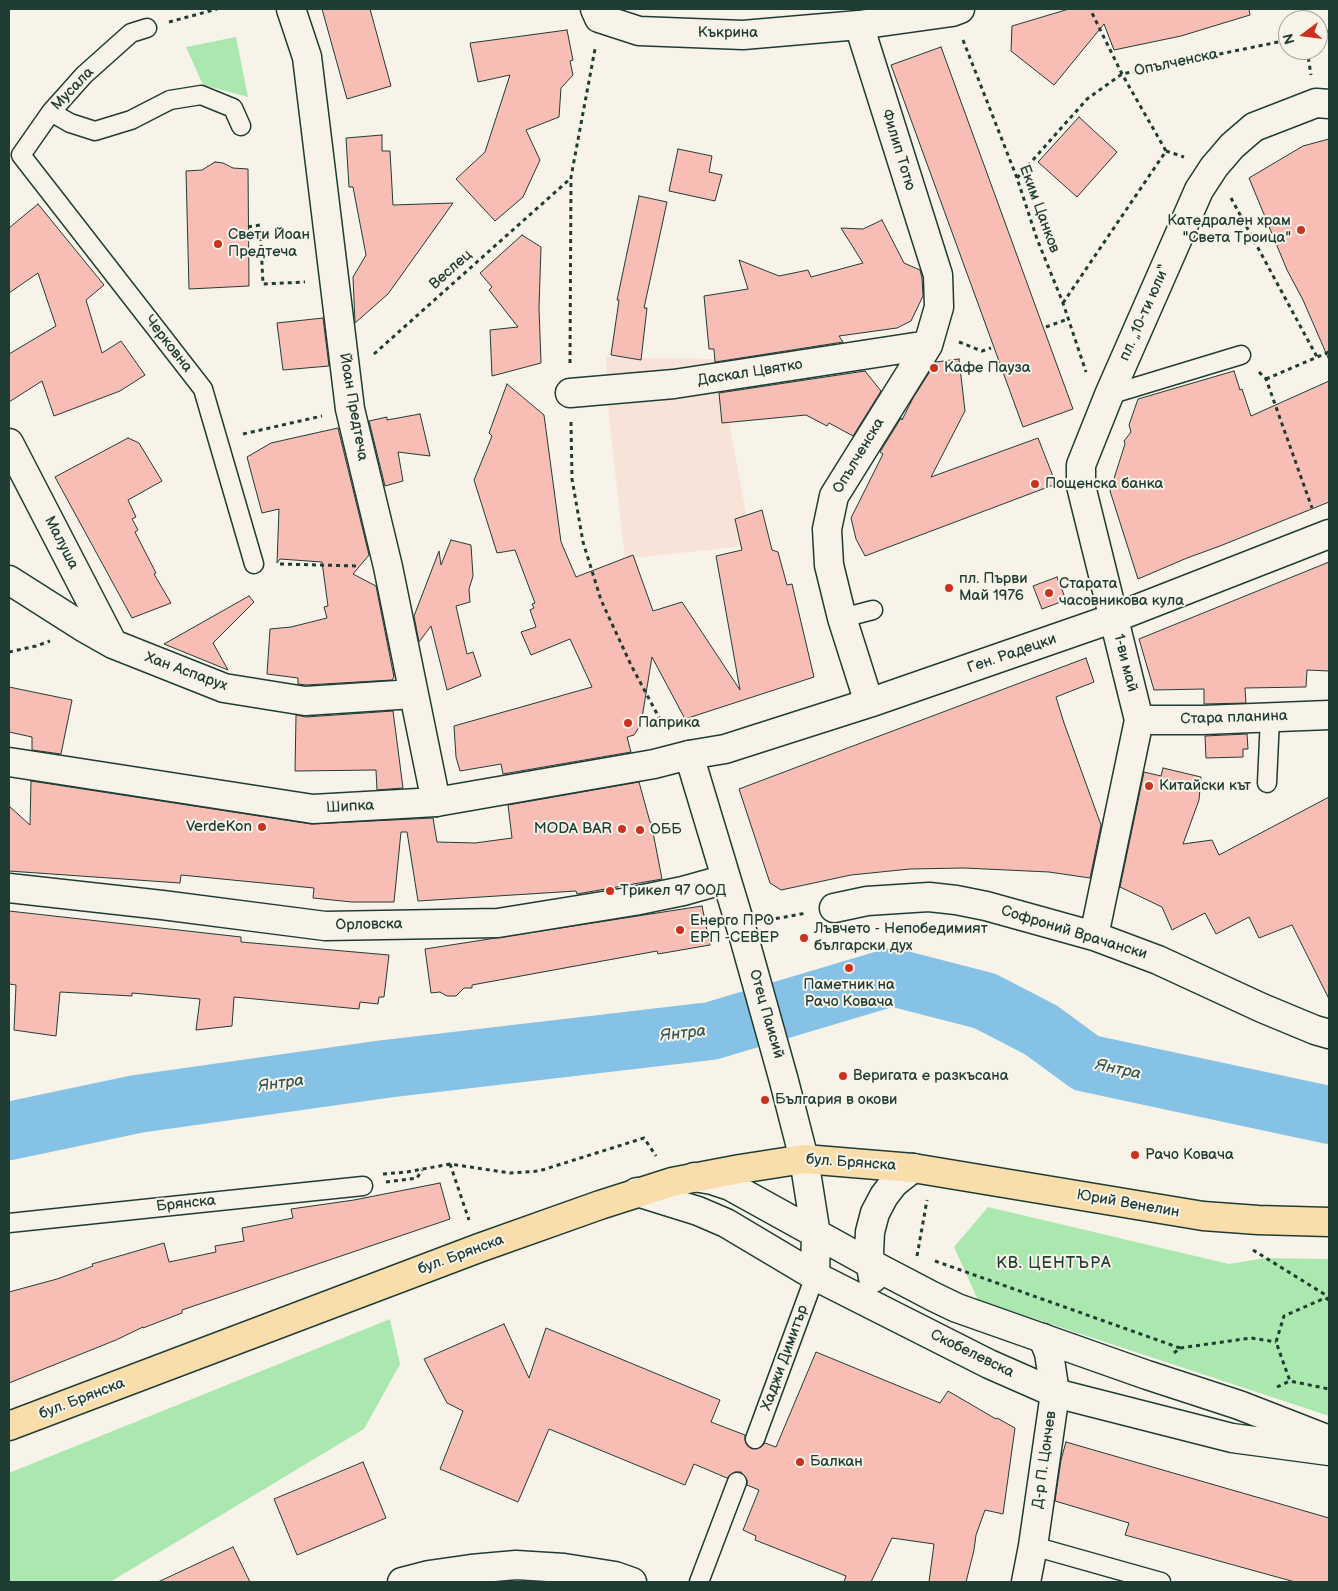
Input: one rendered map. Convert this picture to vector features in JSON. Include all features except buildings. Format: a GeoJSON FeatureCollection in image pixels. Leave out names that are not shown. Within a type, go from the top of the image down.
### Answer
{"type":"FeatureCollection","features":[{"type":"Feature","properties":{"kind":"main road","name":"бул. Брянска"},"geometry":{"type":"LineString","coordinates":[[9,1426],[480,1248],[638,1192],[694,1177],[804,1159],[921,1169]]}},
{"type":"Feature","properties":{"kind":"main road","name":"Юрий Венелин"},"geometry":{"type":"LineString","coordinates":[[921,1169],[1203,1216],[1329,1222]]}},
{"type":"Feature","properties":{"kind":"street","name":"Йоан Предтеча"},"geometry":{"type":"LineString","coordinates":[[291,9],[307,58],[350,409],[388,567],[436,802]]}},
{"type":"Feature","properties":{"kind":"street","name":"Къкрина"},"geometry":{"type":"LineString","coordinates":[[597,14],[639,31],[743,35],[859,25],[956,10]]}},
{"type":"Feature","properties":{"kind":"street","name":"Филип Тотю"},"geometry":{"type":"LineString","coordinates":[[859,25],[938,275]]}},
{"type":"Feature","properties":{"kind":"street","name":"пл. „10-ти юли“"},"geometry":{"type":"LineString","coordinates":[[1105,405],[1200,190],[1214,167],[1232,146],[1254,127],[1316,103],[1329,104]]}},
{"type":"Feature","properties":{"kind":"street","name":"Опълченска"},"geometry":{"type":"LineString","coordinates":[[869,703],[842,618],[829,565],[827,530],[834,496],[928,345],[939,307],[938,275]]}},
{"type":"Feature","properties":{"kind":"street","name":"Даскал Цвятко"},"geometry":{"type":"LineString","coordinates":[[570,393],[674,384],[928,345]]}},
{"type":"Feature","properties":{"kind":"street","name":"1-ви май"},"geometry":{"type":"LineString","coordinates":[[1094,936],[1139,720],[1081,486],[1081,465],[1105,405]]}},
{"type":"Feature","properties":{"kind":"street","name":"Малуша"},"geometry":{"type":"LineString","coordinates":[[9,443],[113,644]]}},
{"type":"Feature","properties":{"kind":"street","name":"Ген. Радецки"},"geometry":{"type":"LineString","coordinates":[[689,755],[725,749],[869,703],[1114,618],[1326,535]]}},
{"type":"Feature","properties":{"kind":"street","name":"Хан Аспарух"},"geometry":{"type":"LineString","coordinates":[[9,580],[83,628],[113,644],[224,688],[305,701],[413,694]]}},
{"type":"Feature","properties":{"kind":"street","name":"Стара планина"},"geometry":{"type":"LineString","coordinates":[[1139,720],[1203,720],[1329,715]]}},
{"type":"Feature","properties":{"kind":"street","name":"Шипка"},"geometry":{"type":"LineString","coordinates":[[9,762],[313,809],[436,802],[644,766],[689,755]]}},
{"type":"Feature","properties":{"kind":"street","name":"Отец Паисий"},"geometry":{"type":"LineString","coordinates":[[689,755],[742,929],[804,1159],[816,1235],[815,1276]]}},
{"type":"Feature","properties":{"kind":"street","name":"Орловска"},"geometry":{"type":"LineString","coordinates":[[9,888],[334,926],[498,923],[634,901],[726,879]]}},
{"type":"Feature","properties":{"kind":"street","name":"Софроний Врачански"},"geometry":{"type":"LineString","coordinates":[[834,908],[867,901],[929,897],[986,906],[1094,936],[1158,960],[1262,1008],[1329,1034]]}},
{"type":"Feature","properties":{"kind":"street"},"geometry":{"type":"LineString","coordinates":[[883,1310],[873,1278],[869,1253],[870,1232],[884,1196],[894,1183],[902,1175],[921,1169]]}},
{"type":"Feature","properties":{"kind":"street"},"geometry":{"type":"LineString","coordinates":[[694,1177],[730,1186],[816,1235],[911,1286],[957,1308],[1147,1375],[1239,1405],[1329,1440]]}},
{"type":"Feature","properties":{"kind":"street","name":"Скобелевска"},"geometry":{"type":"LineString","coordinates":[[638,1192],[698,1212],[726,1224],[815,1276],[989,1364],[1055,1393],[1232,1438],[1329,1451]]}},
{"type":"Feature","properties":{"kind":"street","name":"Д-р П. Цончев"},"geometry":{"type":"LineString","coordinates":[[1026,1582],[1055,1393],[1049,1353],[1043,1338]]}},
{"type":"Feature","properties":{"kind":"street"},"geometry":{"type":"LineString","coordinates":[[402,1582],[471,1568],[516,1565],[615,1576],[632,1582]]}},
{"type":"Feature","properties":{"kind":"lane","name":"Мусала"},"geometry":{"type":"LineString","coordinates":[[15,154],[84,76],[132,33],[147,28]]}},
{"type":"Feature","properties":{"kind":"lane"},"geometry":{"type":"LineString","coordinates":[[51,112],[70,123],[95,131],[131,120],[170,100],[201,95],[233,108],[241,126]]}},
{"type":"Feature","properties":{"kind":"lane","name":"Черковна"},"geometry":{"type":"LineString","coordinates":[[15,154],[203,389],[254,564]]}},
{"type":"Feature","properties":{"kind":"lane"},"geometry":{"type":"LineString","coordinates":[[1105,405],[1241,355]]}},
{"type":"Feature","properties":{"kind":"lane"},"geometry":{"type":"LineString","coordinates":[[842,618],[873,611]]}},
{"type":"Feature","properties":{"kind":"lane"},"geometry":{"type":"LineString","coordinates":[[1267,783],[1270,718]]}},
{"type":"Feature","properties":{"kind":"lane","name":"Брянска"},"geometry":{"type":"LineString","coordinates":[[9,1223],[363,1186]]}},
{"type":"Feature","properties":{"kind":"lane","name":"Хаджи Димитър"},"geometry":{"type":"LineString","coordinates":[[755,1439],[815,1276]]}},
{"type":"Feature","properties":{"kind":"lane"},"geometry":{"type":"LineString","coordinates":[[700,1582],[737,1482]]}},
{"type":"Feature","properties":{"kind":"lane"},"geometry":{"type":"LineString","coordinates":[[1033,1546],[1161,1582]]}},
{"type":"Feature","properties":{"kind":"path"},"geometry":{"type":"LineString","coordinates":[[147,28],[216,9]]}},
{"type":"Feature","properties":{"kind":"path"},"geometry":{"type":"LineString","coordinates":[[1063,303],[1166,151],[1122,74],[1090,9]]}},
{"type":"Feature","properties":{"kind":"path","name":"Еким Цанков"},"geometry":{"type":"LineString","coordinates":[[956,10],[1068,319],[1105,405]]}},
{"type":"Feature","properties":{"kind":"path","name":"Опълченска"},"geometry":{"type":"LineString","coordinates":[[1017,178],[1087,99],[1122,74],[1278,42]]}},
{"type":"Feature","properties":{"kind":"path"},"geometry":{"type":"LineString","coordinates":[[1214,167],[1317,357]]}},
{"type":"Feature","properties":{"kind":"path","name":"Веслец"},"geometry":{"type":"LineString","coordinates":[[346,379],[571,178]]}},
{"type":"Feature","properties":{"kind":"path"},"geometry":{"type":"LineString","coordinates":[[248,226],[260,224],[263,284],[335,281]]}},
{"type":"Feature","properties":{"kind":"path"},"geometry":{"type":"LineString","coordinates":[[1046,327],[1068,319]]}},
{"type":"Feature","properties":{"kind":"path"},"geometry":{"type":"LineString","coordinates":[[1326,535],[1266,379],[1329,352]]}},
{"type":"Feature","properties":{"kind":"path"},"geometry":{"type":"LineString","coordinates":[[218,440],[350,409]]}},
{"type":"Feature","properties":{"kind":"path"},"geometry":{"type":"LineString","coordinates":[[254,564],[388,567]]}},
{"type":"Feature","properties":{"kind":"path"},"geometry":{"type":"LineString","coordinates":[[742,929],[834,908]]}},
{"type":"Feature","properties":{"kind":"path"},"geometry":{"type":"LineString","coordinates":[[450,1164],[467,1212]]}},
{"type":"Feature","properties":{"kind":"path"},"geometry":{"type":"LineString","coordinates":[[363,1186],[417,1178],[422,1169]]}},
{"type":"Feature","properties":{"kind":"path"},"geometry":{"type":"LineString","coordinates":[[911,1286],[926,1209],[921,1169]]}},
{"type":"Feature","properties":{"kind":"path"},"geometry":{"type":"LineString","coordinates":[[927,1258],[1180,1348],[1251,1338],[1276,1342]]}},
{"type":"Feature","properties":{"kind":"path"},"geometry":{"type":"LineString","coordinates":[[1265,1258],[1329,1299]]}},
{"type":"Feature","properties":{"kind":"path"},"geometry":{"type":"LineString","coordinates":[[1329,1299],[1325,1298],[1284,1316],[1276,1342],[1290,1381],[1329,1389]]}},
{"type":"Feature","properties":{"kind":"path"},"geometry":{"type":"LineString","coordinates":[[1147,1375],[1180,1348]]}},
{"type":"Feature","properties":{"kind":"shaded area"},"geometry":{"type":"Polygon","coordinates":[[[606,357],[717,359],[752,545],[625,559],[609,418],[606,357]]]}},
{"type":"Feature","properties":{"kind":"green space"},"geometry":{"type":"Polygon","coordinates":[[[236,37],[248,97],[203,85],[186,47],[236,37]]]}},
{"type":"Feature","properties":{"kind":"green space"},"geometry":{"type":"Polygon","coordinates":[[[988,1207],[1229,1264],[1265,1258],[1329,1259],[1329,1416],[978,1300],[954,1247],[988,1207]]]}},
{"type":"Feature","properties":{"kind":"green space"},"geometry":{"type":"Polygon","coordinates":[[[390,1319],[400,1364],[364,1429],[110,1582],[9,1582],[9,1473],[390,1319]]]}},
{"type":"Feature","properties":{"kind":"waterway","name":"Янтра"},"geometry":{"type":"LineString","coordinates":[[9,1131],[137,1104],[385,1069],[711,1031],[892,977],[985,1001],[1041,1030],[1086,1063],[1329,1115]]}},
{"type":"Feature","properties":{"kind":"place","name":"Катедрален храм \"Света Троица\""},"geometry":{"type":"Point","coordinates":[1301,230]}},
{"type":"Feature","properties":{"kind":"place","name":"Свети Йоан Предтеча"},"geometry":{"type":"Point","coordinates":[218,244]}},
{"type":"Feature","properties":{"kind":"place","name":"Кафе Пауза"},"geometry":{"type":"Point","coordinates":[934,368]}},
{"type":"Feature","properties":{"kind":"place","name":"Пощенска банка"},"geometry":{"type":"Point","coordinates":[1035,484]}},
{"type":"Feature","properties":{"kind":"place","name":"пл. Първи Май 1976"},"geometry":{"type":"Point","coordinates":[949,588]}},
{"type":"Feature","properties":{"kind":"place","name":"Старата часовникова кула"},"geometry":{"type":"Point","coordinates":[1049,593]}},
{"type":"Feature","properties":{"kind":"place","name":"Паприка"},"geometry":{"type":"Point","coordinates":[628,723]}},
{"type":"Feature","properties":{"kind":"place","name":"Китайски кът"},"geometry":{"type":"Point","coordinates":[1149,786]}},
{"type":"Feature","properties":{"kind":"place","name":"VerdeKon"},"geometry":{"type":"Point","coordinates":[262,827]}},
{"type":"Feature","properties":{"kind":"place","name":"MODA BAR"},"geometry":{"type":"Point","coordinates":[622,829]}},
{"type":"Feature","properties":{"kind":"place","name":"ОББ"},"geometry":{"type":"Point","coordinates":[640,830]}},
{"type":"Feature","properties":{"kind":"place","name":"Трикел 97 ООД"},"geometry":{"type":"Point","coordinates":[610,891]}},
{"type":"Feature","properties":{"kind":"place","name":"Енерго ПРО ЕРП -СЕВЕР"},"geometry":{"type":"Point","coordinates":[680,930]}},
{"type":"Feature","properties":{"kind":"place","name":"Лъвчето - Непобедимият български дух"},"geometry":{"type":"Point","coordinates":[804,938]}},
{"type":"Feature","properties":{"kind":"place","name":"Паметник на Рачо Ковача"},"geometry":{"type":"Point","coordinates":[849,968]}},
{"type":"Feature","properties":{"kind":"place","name":"Веригата е разкъсана"},"geometry":{"type":"Point","coordinates":[843,1076]}},
{"type":"Feature","properties":{"kind":"place","name":"България в окови"},"geometry":{"type":"Point","coordinates":[765,1100]}},
{"type":"Feature","properties":{"kind":"place","name":"Рачо Ковача"},"geometry":{"type":"Point","coordinates":[1135,1155]}},
{"type":"Feature","properties":{"kind":"place","name":"Балкан"},"geometry":{"type":"Point","coordinates":[800,1462]}},
{"type":"Feature","properties":{"kind":"district","name":"КВ. ЦЕНТЪРА"},"geometry":{"type":"Point","coordinates":[1054,1264]}}]}
